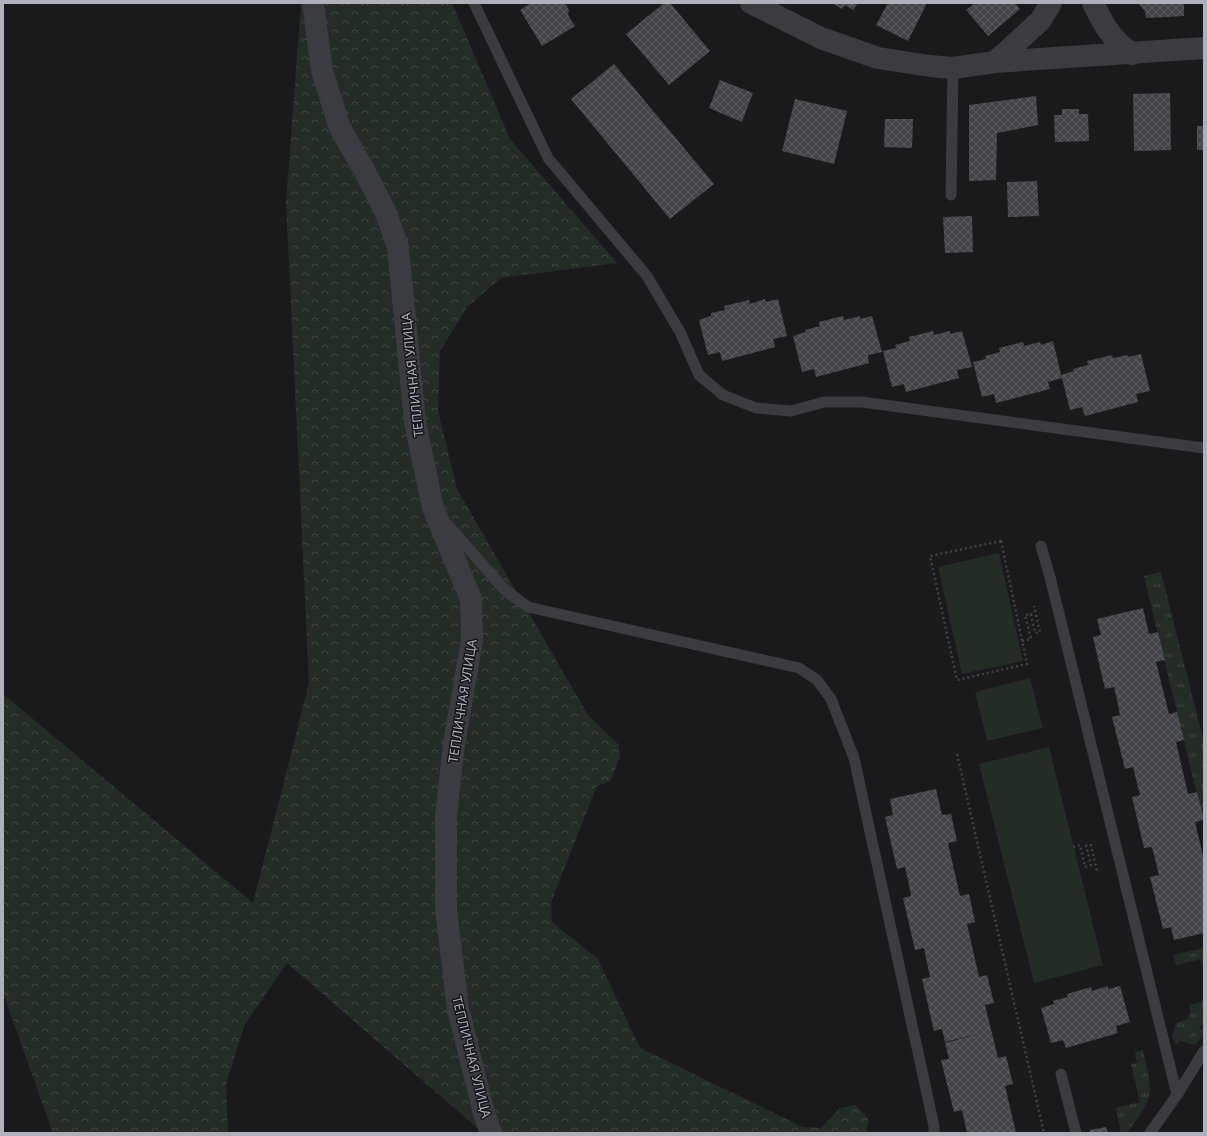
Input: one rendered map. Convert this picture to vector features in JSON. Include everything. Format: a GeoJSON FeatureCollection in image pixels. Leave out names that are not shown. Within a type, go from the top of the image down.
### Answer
{"type":"FeatureCollection","features":[{"type":"Feature","properties":{"kind":"street","name":"ТЕПЛИЧНАЯ УЛИЦА"},"geometry":{"type":"LineString","coordinates":[[313,3],[322,71],[340,128],[385,211],[398,247],[415,422],[433,508],[470,599],[472,640],[454,744],[446,816],[446,910],[458,1009],[484,1114],[491,1133]]}},
{"type":"Feature","properties":{"kind":"street"},"geometry":{"type":"LineString","coordinates":[[751,3],[821,38],[878,58],[953,68],[995,62],[1204,48]]}},
{"type":"Feature","properties":{"kind":"street"},"geometry":{"type":"LineString","coordinates":[[995,62],[1040,21],[1051,3]]}},
{"type":"Feature","properties":{"kind":"street"},"geometry":{"type":"LineString","coordinates":[[1093,3],[1106,30],[1118,43],[1132,54]]}},
{"type":"Feature","properties":{"kind":"lane"},"geometry":{"type":"LineString","coordinates":[[474,3],[548,158],[648,276],[680,332],[699,375],[723,395],[756,408],[790,411],[824,402],[862,402],[1204,448]]}},
{"type":"Feature","properties":{"kind":"lane"},"geometry":{"type":"LineString","coordinates":[[950,195],[953,68]]}},
{"type":"Feature","properties":{"kind":"lane"},"geometry":{"type":"LineString","coordinates":[[433,508],[504,589],[528,607],[799,668],[817,680],[831,698],[854,758],[933,1119],[934,1133]]}},
{"type":"Feature","properties":{"kind":"lane"},"geometry":{"type":"LineString","coordinates":[[1041,546],[1050,577],[1177,1095]]}},
{"type":"Feature","properties":{"kind":"lane"},"geometry":{"type":"LineString","coordinates":[[1150,1133],[1177,1095],[1204,1051]]}},
{"type":"Feature","properties":{"kind":"lane"},"geometry":{"type":"LineString","coordinates":[[1061,1074],[1076,1133]]}},
{"type":"Feature","properties":{"kind":"path"},"geometry":{"type":"LineString","coordinates":[[1000,541],[1022,641],[1027,664],[957,680],[930,556],[1000,541]]}},
{"type":"Feature","properties":{"kind":"path"},"geometry":{"type":"LineString","coordinates":[[1022,641],[1031,639],[1025,615],[1031,614],[1035,633],[1040,632],[1034,606]]}},
{"type":"Feature","properties":{"kind":"path"},"geometry":{"type":"LineString","coordinates":[[957,754],[1044,1133]]}},
{"type":"Feature","properties":{"kind":"path"},"geometry":{"type":"LineString","coordinates":[[1073,847],[1080,845],[1085,866],[1091,865],[1086,846],[1091,845],[1097,871]]}},
{"type":"Feature","properties":{"kind":"green space"},"geometry":{"type":"Polygon","coordinates":[[[301,3],[452,3],[510,139],[617,263],[501,278],[467,307],[440,351],[438,411],[457,489],[588,715],[619,745],[620,758],[610,781],[597,786],[551,902],[552,922],[598,959],[640,1048],[803,1127],[821,1128],[840,1108],[855,1105],[868,1118],[867,1133],[483,1133],[287,963],[244,1026],[226,1085],[228,1133],[53,1133],[3,993],[3,694],[253,903],[309,683],[286,202],[301,3]]]}},
{"type":"Feature","properties":{"kind":"green space"},"geometry":{"type":"Polygon","coordinates":[[[999,553],[1023,661],[962,674],[938,567],[999,553]]]}},
{"type":"Feature","properties":{"kind":"green space"},"geometry":{"type":"Polygon","coordinates":[[[1161,572],[1204,742],[1204,824],[1144,576],[1161,572]]]}},
{"type":"Feature","properties":{"kind":"green space"},"geometry":{"type":"Polygon","coordinates":[[[1030,678],[1043,728],[987,741],[975,692],[1030,678]]]}},
{"type":"Feature","properties":{"kind":"green space"},"geometry":{"type":"Polygon","coordinates":[[[1049,747],[1103,965],[1034,983],[979,764],[1049,747]]]}},
{"type":"Feature","properties":{"kind":"green space"},"geometry":{"type":"Polygon","coordinates":[[[1204,948],[1204,971],[1201,959],[1176,965],[1173,955],[1204,948]]]}},
{"type":"Feature","properties":{"kind":"green space"},"geometry":{"type":"Polygon","coordinates":[[[1204,1001],[1204,1021],[1200,1028],[1204,1030],[1201,1038],[1195,1045],[1180,1041],[1176,1045],[1172,1036],[1176,1023],[1187,1019],[1191,1013],[1189,1005],[1204,1001]]]}},
{"type":"Feature","properties":{"kind":"green space"},"geometry":{"type":"Polygon","coordinates":[[[1143,1050],[1149,1077],[1150,1094],[1143,1110],[1127,1133],[1121,1133],[1116,1108],[1140,1102],[1131,1064],[1137,1063],[1135,1052],[1143,1050]]]}},
{"type":"Feature","properties":{"kind":"building"},"geometry":{"type":"Polygon","coordinates":[[[531,3],[561,3],[566,5],[569,10],[568,15],[575,26],[542,46],[520,10],[531,3]]]}},
{"type":"Feature","properties":{"kind":"building"},"geometry":{"type":"Polygon","coordinates":[[[664,3],[670,3],[710,51],[669,85],[626,34],[664,3]]]}},
{"type":"Feature","properties":{"kind":"building"},"geometry":{"type":"Polygon","coordinates":[[[832,3],[858,3],[853,10],[845,5],[842,9],[832,3]]]}},
{"type":"Feature","properties":{"kind":"building"},"geometry":{"type":"Polygon","coordinates":[[[888,3],[927,3],[908,41],[876,25],[888,3]]]}},
{"type":"Feature","properties":{"kind":"building"},"geometry":{"type":"Polygon","coordinates":[[[975,3],[1015,3],[1020,9],[988,36],[966,10],[975,3]]]}},
{"type":"Feature","properties":{"kind":"building"},"geometry":{"type":"Polygon","coordinates":[[[1138,3],[1184,3],[1184,16],[1146,18],[1145,11],[1138,3]]]}},
{"type":"Feature","properties":{"kind":"building"},"geometry":{"type":"Polygon","coordinates":[[[614,64],[714,184],[670,219],[571,99],[614,64]]]}},
{"type":"Feature","properties":{"kind":"building"},"geometry":{"type":"Polygon","coordinates":[[[720,80],[753,93],[742,122],[709,108],[720,80]]]}},
{"type":"Feature","properties":{"kind":"building"},"geometry":{"type":"Polygon","coordinates":[[[1170,93],[1171,150],[1134,151],[1133,94],[1170,93]]]}},
{"type":"Feature","properties":{"kind":"building"},"geometry":{"type":"Polygon","coordinates":[[[1036,96],[1038,125],[997,133],[996,180],[969,181],[969,105],[1036,96]]]}},
{"type":"Feature","properties":{"kind":"building"},"geometry":{"type":"Polygon","coordinates":[[[795,99],[847,111],[834,164],[782,151],[795,99]]]}},
{"type":"Feature","properties":{"kind":"building"},"geometry":{"type":"Polygon","coordinates":[[[1062,109],[1079,109],[1079,114],[1088,114],[1089,141],[1055,142],[1054,115],[1062,115],[1062,109]]]}},
{"type":"Feature","properties":{"kind":"building"},"geometry":{"type":"Polygon","coordinates":[[[885,119],[913,119],[912,148],[884,147],[885,119]]]}},
{"type":"Feature","properties":{"kind":"building"},"geometry":{"type":"Polygon","coordinates":[[[1197,126],[1204,126],[1204,150],[1197,150],[1197,126]]]}},
{"type":"Feature","properties":{"kind":"building"},"geometry":{"type":"Polygon","coordinates":[[[1037,181],[1039,216],[1008,217],[1007,182],[1037,181]]]}},
{"type":"Feature","properties":{"kind":"building"},"geometry":{"type":"Polygon","coordinates":[[[972,216],[973,252],[945,253],[943,217],[972,216]]]}},
{"type":"Feature","properties":{"kind":"building"},"geometry":{"type":"Polygon","coordinates":[[[765,299],[766,302],[778,299],[787,336],[773,339],[775,347],[722,361],[720,352],[708,355],[699,320],[711,316],[711,313],[725,310],[724,306],[749,300],[750,304],[765,299]]]}},
{"type":"Feature","properties":{"kind":"building"},"geometry":{"type":"Polygon","coordinates":[[[843,316],[844,320],[860,316],[860,319],[872,316],[882,352],[868,355],[869,363],[816,377],[814,369],[802,372],[793,336],[806,332],[805,330],[820,326],[819,322],[843,316]]]}},
{"type":"Feature","properties":{"kind":"building"},"geometry":{"type":"Polygon","coordinates":[[[933,331],[934,335],[950,331],[950,334],[962,331],[972,367],[957,370],[959,378],[906,392],[904,384],[892,387],[883,351],[896,348],[895,345],[910,341],[909,337],[933,331]]]}},
{"type":"Feature","properties":{"kind":"building"},"geometry":{"type":"Polygon","coordinates":[[[1053,341],[1061,375],[1074,371],[1073,369],[1088,365],[1087,361],[1112,355],[1113,358],[1128,355],[1129,357],[1141,354],[1150,391],[1136,394],[1138,402],[1085,416],[1082,407],[1070,410],[1062,378],[1048,382],[1050,389],[996,403],[994,394],[982,397],[973,362],[986,359],[985,356],[1000,352],[999,348],[1023,342],[1024,346],[1040,342],[1041,345],[1053,341]]]}},
{"type":"Feature","properties":{"kind":"building"},"geometry":{"type":"Polygon","coordinates":[[[1143,608],[1149,634],[1158,632],[1165,660],[1156,662],[1169,714],[1177,712],[1184,740],[1176,742],[1188,794],[1197,792],[1204,820],[1195,822],[1204,860],[1204,933],[1174,940],[1171,927],[1163,929],[1150,877],[1159,875],[1152,847],[1144,848],[1132,797],[1140,795],[1133,767],[1125,769],[1112,717],[1120,715],[1117,699],[1114,687],[1105,689],[1093,637],[1101,635],[1097,619],[1143,608]]]}},
{"type":"Feature","properties":{"kind":"building"},"geometry":{"type":"Polygon","coordinates":[[[936,789],[942,815],[951,814],[957,841],[948,843],[960,896],[969,894],[975,922],[967,924],[979,977],[987,975],[994,1003],[985,1005],[998,1058],[1006,1056],[1013,1084],[1005,1086],[1016,1133],[967,1133],[962,1110],[954,1112],[941,1060],[949,1059],[945,1043],[982,1033],[945,1042],[942,1029],[934,1031],[922,979],[930,977],[924,948],[915,950],[903,898],[911,896],[905,867],[897,869],[885,817],[893,815],[890,799],[936,789]]]}},
{"type":"Feature","properties":{"kind":"building"},"geometry":{"type":"Polygon","coordinates":[[[1108,986],[1108,989],[1120,986],[1130,1022],[1116,1026],[1118,1033],[1066,1048],[1063,1040],[1051,1043],[1041,1008],[1054,1004],[1053,1001],[1068,997],[1067,994],[1091,987],[1092,991],[1108,986]]]}},
{"type":"Feature","properties":{"kind":"building"},"geometry":{"type":"Polygon","coordinates":[[[1106,1127],[1108,1133],[1090,1133],[1090,1130],[1106,1127]]]}}]}
